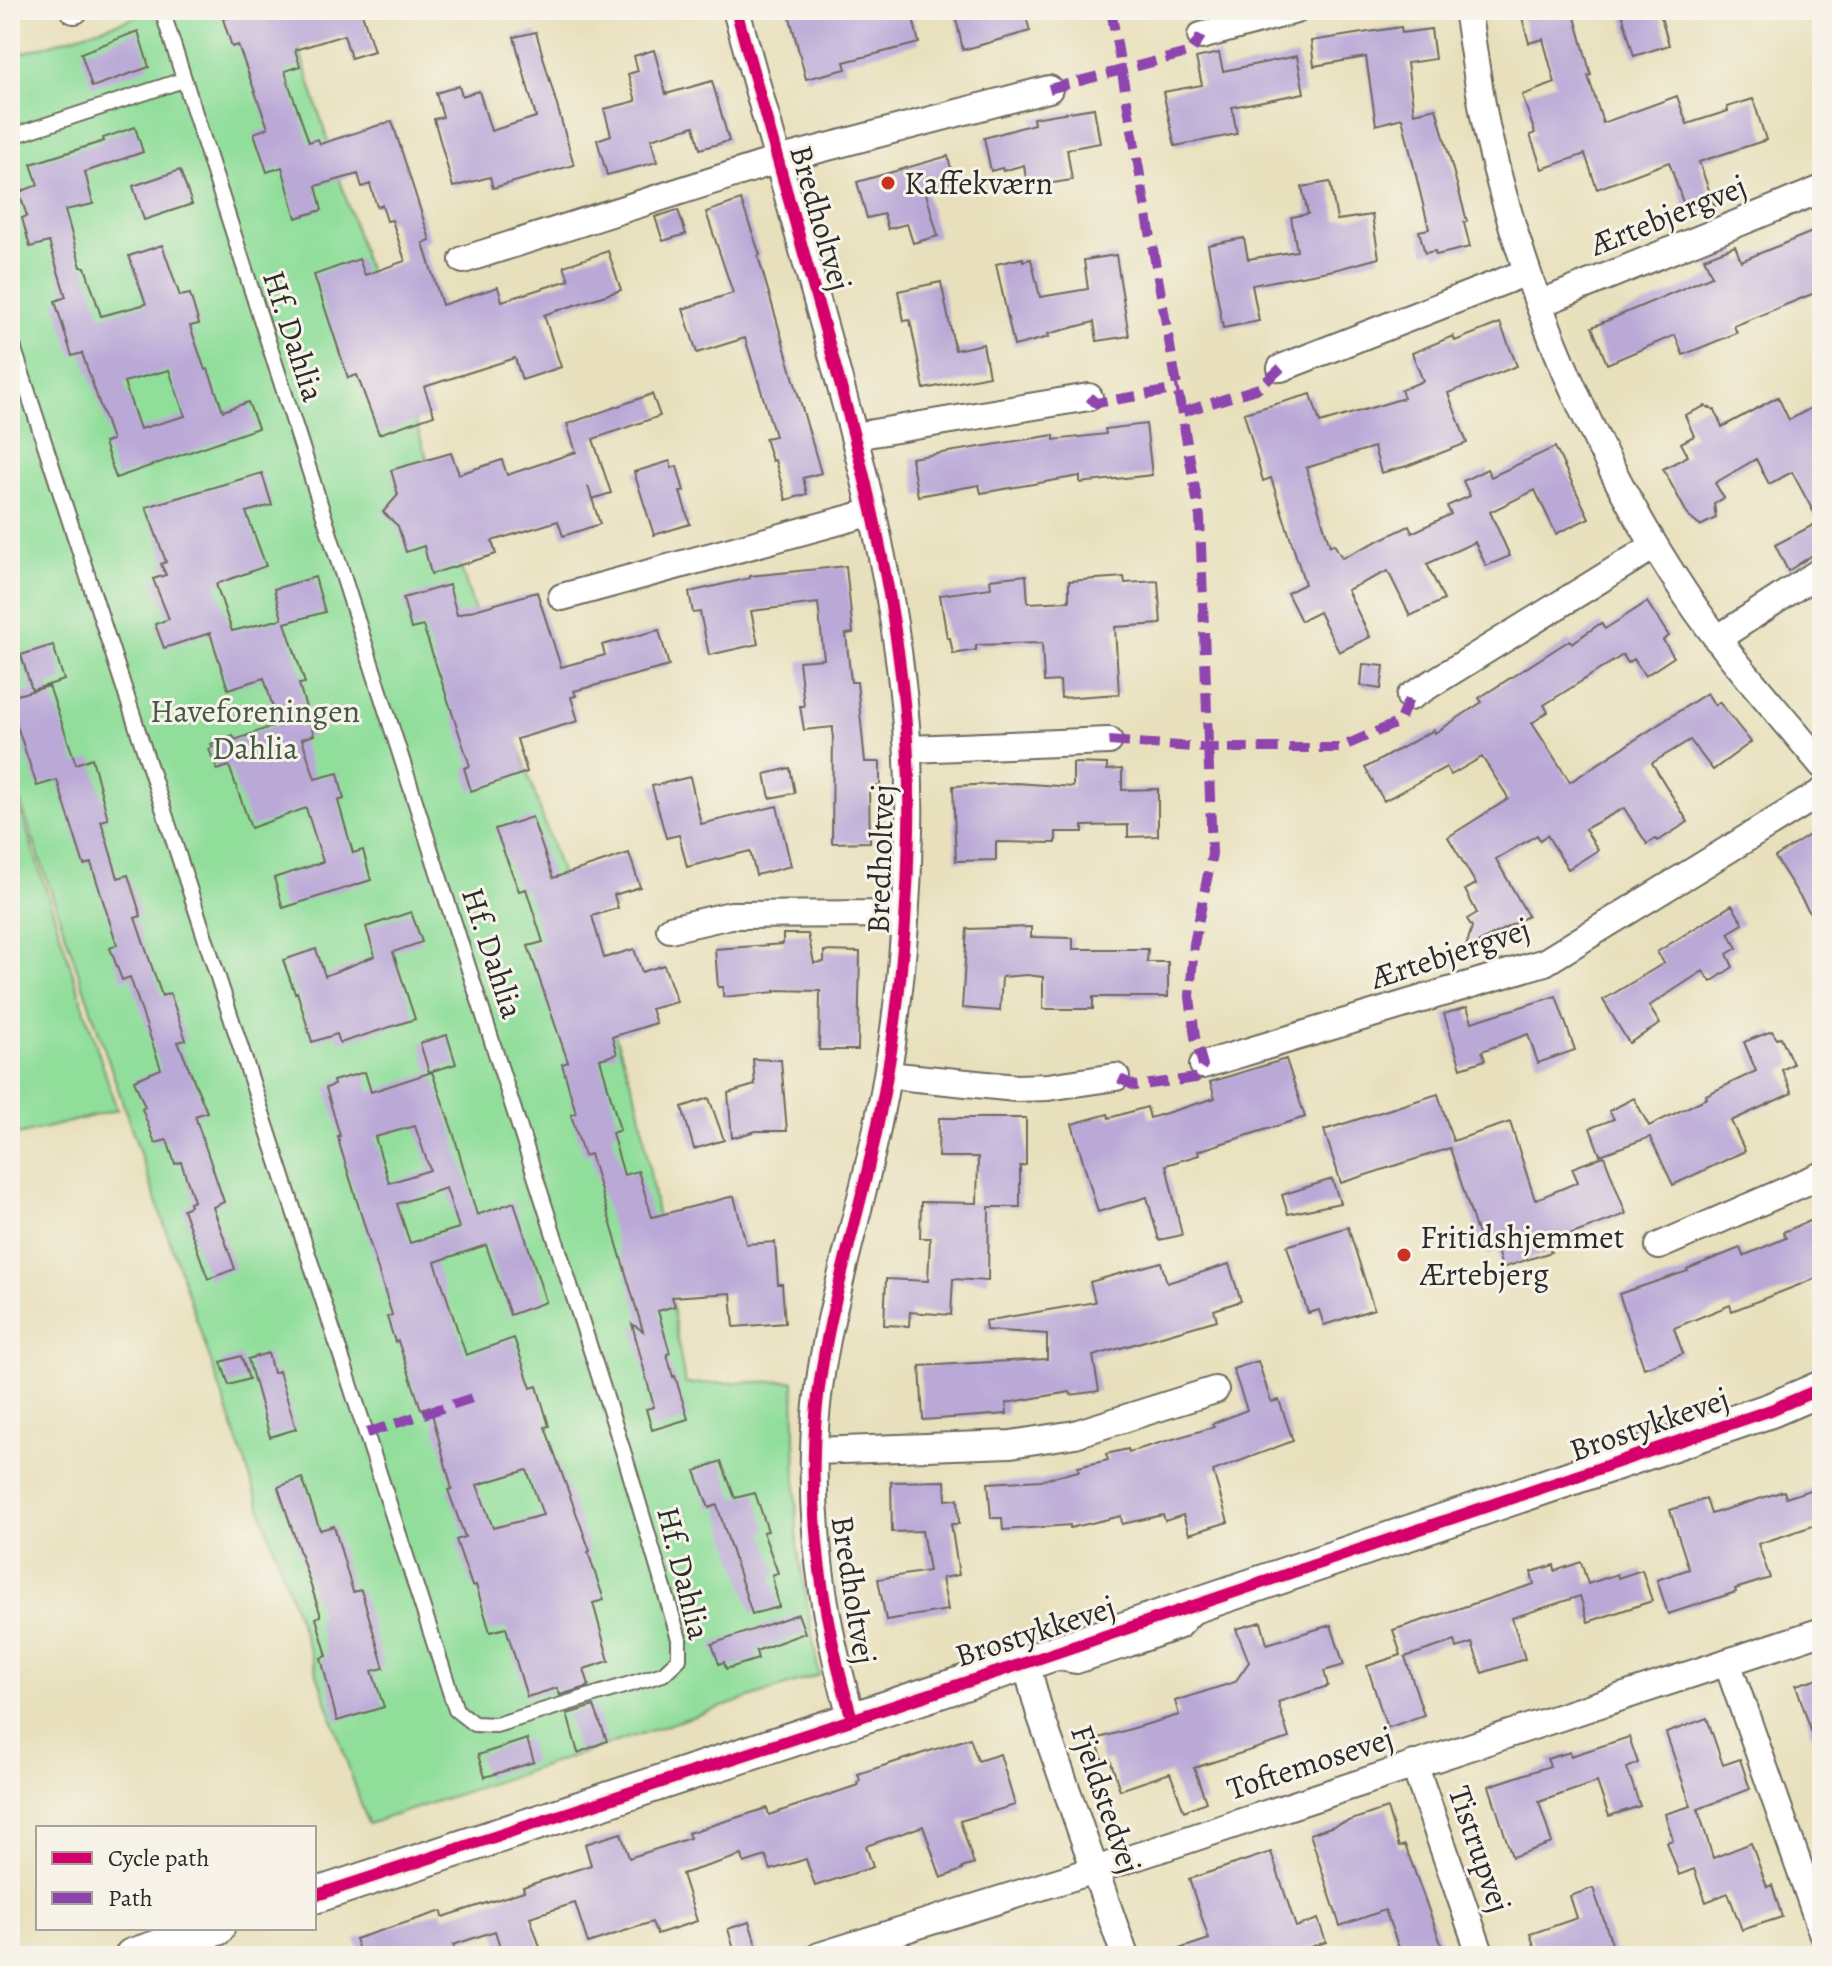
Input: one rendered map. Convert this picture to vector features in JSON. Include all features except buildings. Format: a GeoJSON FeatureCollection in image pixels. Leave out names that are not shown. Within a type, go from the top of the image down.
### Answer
{"type":"FeatureCollection","features":[{"type":"Feature","properties":{"kind":"street","name":"Bredholtvej"},"geometry":{"type":"LineString","coordinates":[[736,10],[855,436],[873,512],[896,625],[910,749],[905,914],[887,1075],[867,1175],[839,1277],[826,1339],[814,1451],[817,1555],[834,1656],[852,1719]]}},
{"type":"Feature","properties":{"kind":"street"},"geometry":{"type":"LineString","coordinates":[[1201,36],[1296,10]]}},
{"type":"Feature","properties":{"kind":"street"},"geometry":{"type":"LineString","coordinates":[[1467,10],[1488,135],[1527,272],[1591,426],[1654,546],[1717,639],[1822,765]]}},
{"type":"Feature","properties":{"kind":"street","name":"Bredholtvej"},"geometry":{"type":"LineString","coordinates":[[463,260],[778,160],[1049,89]]}},
{"type":"Feature","properties":{"kind":"street","name":"Ærtebjergvej"},"geometry":{"type":"LineString","coordinates":[[1539,304],[1822,189]]}},
{"type":"Feature","properties":{"kind":"street"},"geometry":{"type":"LineString","coordinates":[[1281,368],[1527,272]]}},
{"type":"Feature","properties":{"kind":"street"},"geometry":{"type":"LineString","coordinates":[[855,436],[1089,397]]}},
{"type":"Feature","properties":{"kind":"street"},"geometry":{"type":"LineString","coordinates":[[562,597],[873,512]]}},
{"type":"Feature","properties":{"kind":"street"},"geometry":{"type":"LineString","coordinates":[[1410,697],[1654,546]]}},
{"type":"Feature","properties":{"kind":"street"},"geometry":{"type":"LineString","coordinates":[[1717,639],[1822,570]]}},
{"type":"Feature","properties":{"kind":"street","name":"Bredholtvej"},"geometry":{"type":"LineString","coordinates":[[910,749],[1109,741]]}},
{"type":"Feature","properties":{"kind":"street","name":"Ærtebjergvej"},"geometry":{"type":"LineString","coordinates":[[1203,1065],[1545,962],[1822,792]]}},
{"type":"Feature","properties":{"kind":"street","name":"Bredholtvej"},"geometry":{"type":"LineString","coordinates":[[670,929],[731,915],[905,914]]}},
{"type":"Feature","properties":{"kind":"street"},"geometry":{"type":"LineString","coordinates":[[887,1075],[1016,1088],[1048,1087],[1116,1077]]}},
{"type":"Feature","properties":{"kind":"street"},"geometry":{"type":"LineString","coordinates":[[1659,1246],[1822,1175]]}},
{"type":"Feature","properties":{"kind":"street","name":"Brostykkevej"},"geometry":{"type":"LineString","coordinates":[[316,1895],[1032,1661],[1771,1410],[1822,1388]]}},
{"type":"Feature","properties":{"kind":"street"},"geometry":{"type":"LineString","coordinates":[[814,1451],[1011,1444],[1075,1434],[1215,1390]]}},
{"type":"Feature","properties":{"kind":"street","name":"Brostykkevej"},"geometry":{"type":"LineString","coordinates":[[1771,1410],[1822,1398]]}},
{"type":"Feature","properties":{"kind":"street","name":"Toftemosevej"},"geometry":{"type":"LineString","coordinates":[[819,1956],[1095,1870],[1822,1631]]}},
{"type":"Feature","properties":{"kind":"street","name":"Fjeldstedvej"},"geometry":{"type":"LineString","coordinates":[[1032,1661],[1040,1714],[1125,1956]]}},
{"type":"Feature","properties":{"kind":"street"},"geometry":{"type":"LineString","coordinates":[[1727,1662],[1822,1932]]}},
{"type":"Feature","properties":{"kind":"street","name":"Tistrupvej"},"geometry":{"type":"LineString","coordinates":[[1414,1764],[1481,1956]]}},
{"type":"Feature","properties":{"kind":"street"},"geometry":{"type":"LineString","coordinates":[[132,1956],[211,1930]]}},
{"type":"Feature","properties":{"kind":"lane","name":"Hf. Dahlia"},"geometry":{"type":"LineString","coordinates":[[10,337],[456,1710],[474,1724],[496,1725],[663,1674],[679,1659],[679,1639],[625,1457],[162,10]]}},
{"type":"Feature","properties":{"kind":"lane"},"geometry":{"type":"LineString","coordinates":[[10,137],[183,80]]}},
{"type":"Feature","properties":{"kind":"green space","name":"Haveforeningen Dahlia"},"geometry":{"type":"Polygon","coordinates":[[[158,10],[287,10],[489,657],[639,1106],[685,1384],[794,1381],[797,1543],[819,1675],[368,1824],[10,771],[10,57],[158,10]]]}},
{"type":"Feature","properties":{"kind":"green space"},"geometry":{"type":"Polygon","coordinates":[[[10,778],[117,1110],[10,1137],[10,778]]]}},
{"type":"Feature","properties":{"kind":"marked path"},"geometry":{"type":"LineString","coordinates":[[1111,10],[1200,517],[1212,854],[1194,944],[1190,997],[1195,1037],[1203,1065],[1196,1078],[1135,1086],[1116,1077]]}},
{"type":"Feature","properties":{"kind":"marked path"},"geometry":{"type":"LineString","coordinates":[[1049,89],[1191,52],[1201,36]]}},
{"type":"Feature","properties":{"kind":"marked path"},"geometry":{"type":"LineString","coordinates":[[1183,412],[1259,388],[1281,368]]}},
{"type":"Feature","properties":{"kind":"marked path"},"geometry":{"type":"LineString","coordinates":[[1089,397],[1096,403],[1179,389]]}},
{"type":"Feature","properties":{"kind":"marked path"},"geometry":{"type":"LineString","coordinates":[[1109,741],[1207,748],[1339,748],[1399,722],[1410,697]]}},
{"type":"Feature","properties":{"kind":"marked path"},"geometry":{"type":"LineString","coordinates":[[367,1433],[472,1398]]}},
{"type":"Feature","properties":{"kind":"cycle path"},"geometry":{"type":"LineString","coordinates":[[736,10],[857,448],[885,573],[904,700],[909,830],[897,1005],[876,1134],[832,1313],[820,1381],[814,1451],[815,1519],[822,1586],[852,1719]]}},
{"type":"Feature","properties":{"kind":"cycle path"},"geometry":{"type":"LineString","coordinates":[[316,1895],[1037,1659],[1771,1410],[1822,1388]]}},
{"type":"Feature","properties":{"kind":"place","name":"Kaffekværn"},"geometry":{"type":"Point","coordinates":[888,183]}},
{"type":"Feature","properties":{"kind":"place","name":"Fritidshjemmet Ærtebjerg"},"geometry":{"type":"Point","coordinates":[1404,1255]}}]}
